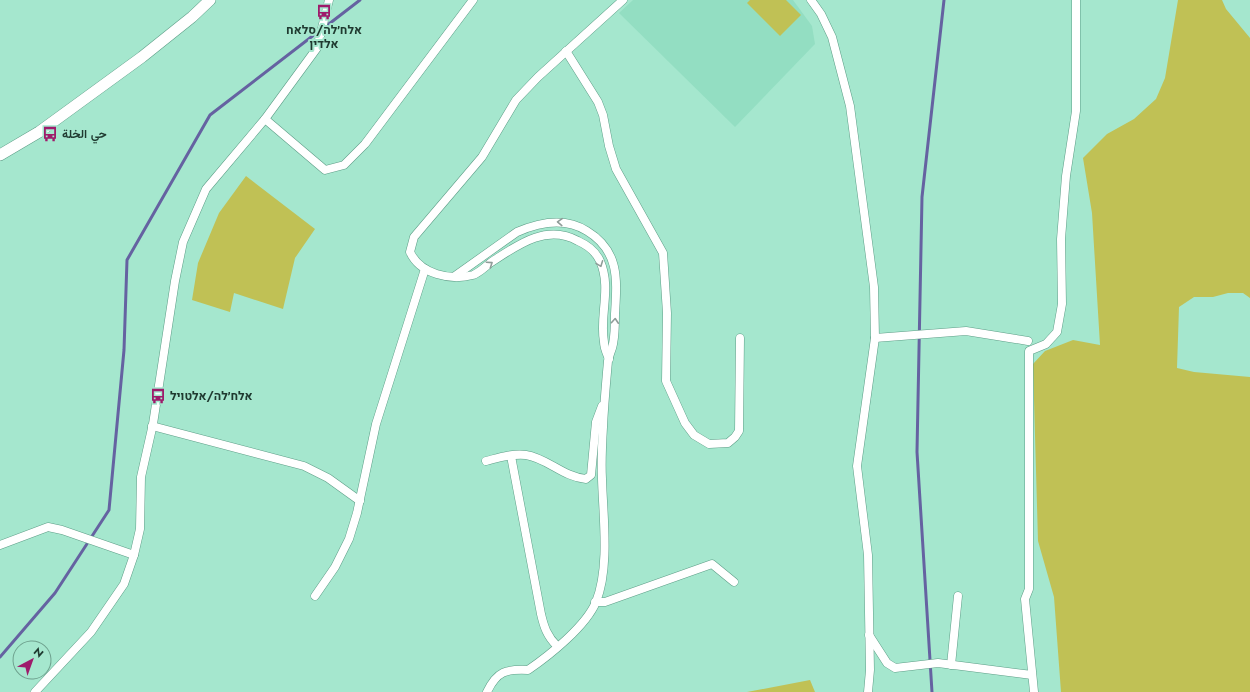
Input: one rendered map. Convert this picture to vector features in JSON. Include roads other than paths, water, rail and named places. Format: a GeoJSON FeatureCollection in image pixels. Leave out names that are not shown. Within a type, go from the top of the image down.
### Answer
{"type":"FeatureCollection","features":[{"type":"Feature","properties":{"kind":"street"},"geometry":{"type":"LineString","coordinates":[[0,155],[39,132],[142,57],[192,17],[210,0]]}},
{"type":"Feature","properties":{"kind":"street"},"geometry":{"type":"LineString","coordinates":[[35,692],[91,632],[124,584],[134,555],[140,529],[141,477],[152,426],[175,281],[184,242],[206,189],[265,120],[317,48],[329,0]]}},
{"type":"Feature","properties":{"kind":"street"},"geometry":{"type":"LineString","coordinates":[[265,120],[325,170],[344,165],[365,144],[473,0]]}},
{"type":"Feature","properties":{"kind":"street"},"geometry":{"type":"LineString","coordinates":[[609,359],[603,341],[606,292],[600,262],[596,254],[571,236],[557,234],[541,235],[521,242],[474,275],[445,276],[424,269],[414,260],[410,252],[414,237],[482,157],[516,100],[566,51],[623,0]]}},
{"type":"Feature","properties":{"kind":"street"},"geometry":{"type":"LineString","coordinates":[[811,0],[821,14],[832,37],[850,106],[874,287],[875,338],[857,466],[868,555],[870,670],[868,692]]}},
{"type":"Feature","properties":{"kind":"street"},"geometry":{"type":"LineString","coordinates":[[1034,692],[1025,599],[1029,589],[1029,351],[1046,344],[1057,332],[1062,304],[1061,239],[1066,176],[1076,111],[1076,0]]}},
{"type":"Feature","properties":{"kind":"street"},"geometry":{"type":"LineString","coordinates":[[566,51],[598,102],[604,115],[609,146],[616,169],[663,253],[667,313],[666,380],[685,423],[694,436],[709,444],[728,443],[739,431],[740,338]]}},
{"type":"Feature","properties":{"kind":"street"},"geometry":{"type":"LineString","coordinates":[[455,276],[506,239],[529,227],[553,222],[568,223],[580,227],[593,235],[604,246],[613,263],[617,280],[613,344],[609,359],[605,400],[602,479],[605,516],[600,590],[595,602],[581,624],[557,646],[528,670],[516,669],[500,674],[492,681],[488,692]]}},
{"type":"Feature","properties":{"kind":"street"},"geometry":{"type":"LineString","coordinates":[[315,596],[335,567],[349,539],[360,501],[376,424],[424,269]]}},
{"type":"Feature","properties":{"kind":"street"},"geometry":{"type":"LineString","coordinates":[[875,338],[966,331],[1028,341]]}},
{"type":"Feature","properties":{"kind":"street"},"geometry":{"type":"LineString","coordinates":[[486,461],[524,454],[537,458],[569,475],[586,479],[591,475],[596,422],[605,400]]}},
{"type":"Feature","properties":{"kind":"street"},"geometry":{"type":"LineString","coordinates":[[152,426],[304,466],[328,478],[360,501]]}},
{"type":"Feature","properties":{"kind":"street"},"geometry":{"type":"LineString","coordinates":[[511,456],[541,614],[550,639],[557,646]]}},
{"type":"Feature","properties":{"kind":"street"},"geometry":{"type":"LineString","coordinates":[[0,545],[48,527],[62,530],[134,555]]}},
{"type":"Feature","properties":{"kind":"street"},"geometry":{"type":"LineString","coordinates":[[595,602],[612,600],[705,565],[712,564],[716,566],[734,582]]}},
{"type":"Feature","properties":{"kind":"street"},"geometry":{"type":"LineString","coordinates":[[951,665],[958,596]]}},
{"type":"Feature","properties":{"kind":"street"},"geometry":{"type":"LineString","coordinates":[[869,634],[887,664],[895,668],[938,663],[1032,675]]}},
{"type":"Feature","properties":{"kind":"waterway"},"geometry":{"type":"LineString","coordinates":[[325,27],[360,0]]}},
{"type":"Feature","properties":{"kind":"waterway"},"geometry":{"type":"LineString","coordinates":[[932,692],[917,452],[922,197],[944,0]]}},
{"type":"Feature","properties":{"kind":"waterway"},"geometry":{"type":"LineString","coordinates":[[0,657],[55,593],[109,510],[124,350],[127,260],[210,115],[319,31]]}},
{"type":"Feature","properties":{"kind":"place","name":"אלח׳לה/סלאח אלדין"},"geometry":{"type":"Point","coordinates":[324,12]}},
{"type":"Feature","properties":{"kind":"place","name":"حي الخلة"},"geometry":{"type":"Point","coordinates":[50,134]}},
{"type":"Feature","properties":{"kind":"place","name":"אלח׳לה/אלטויל"},"geometry":{"type":"Point","coordinates":[158,396]}}]}
